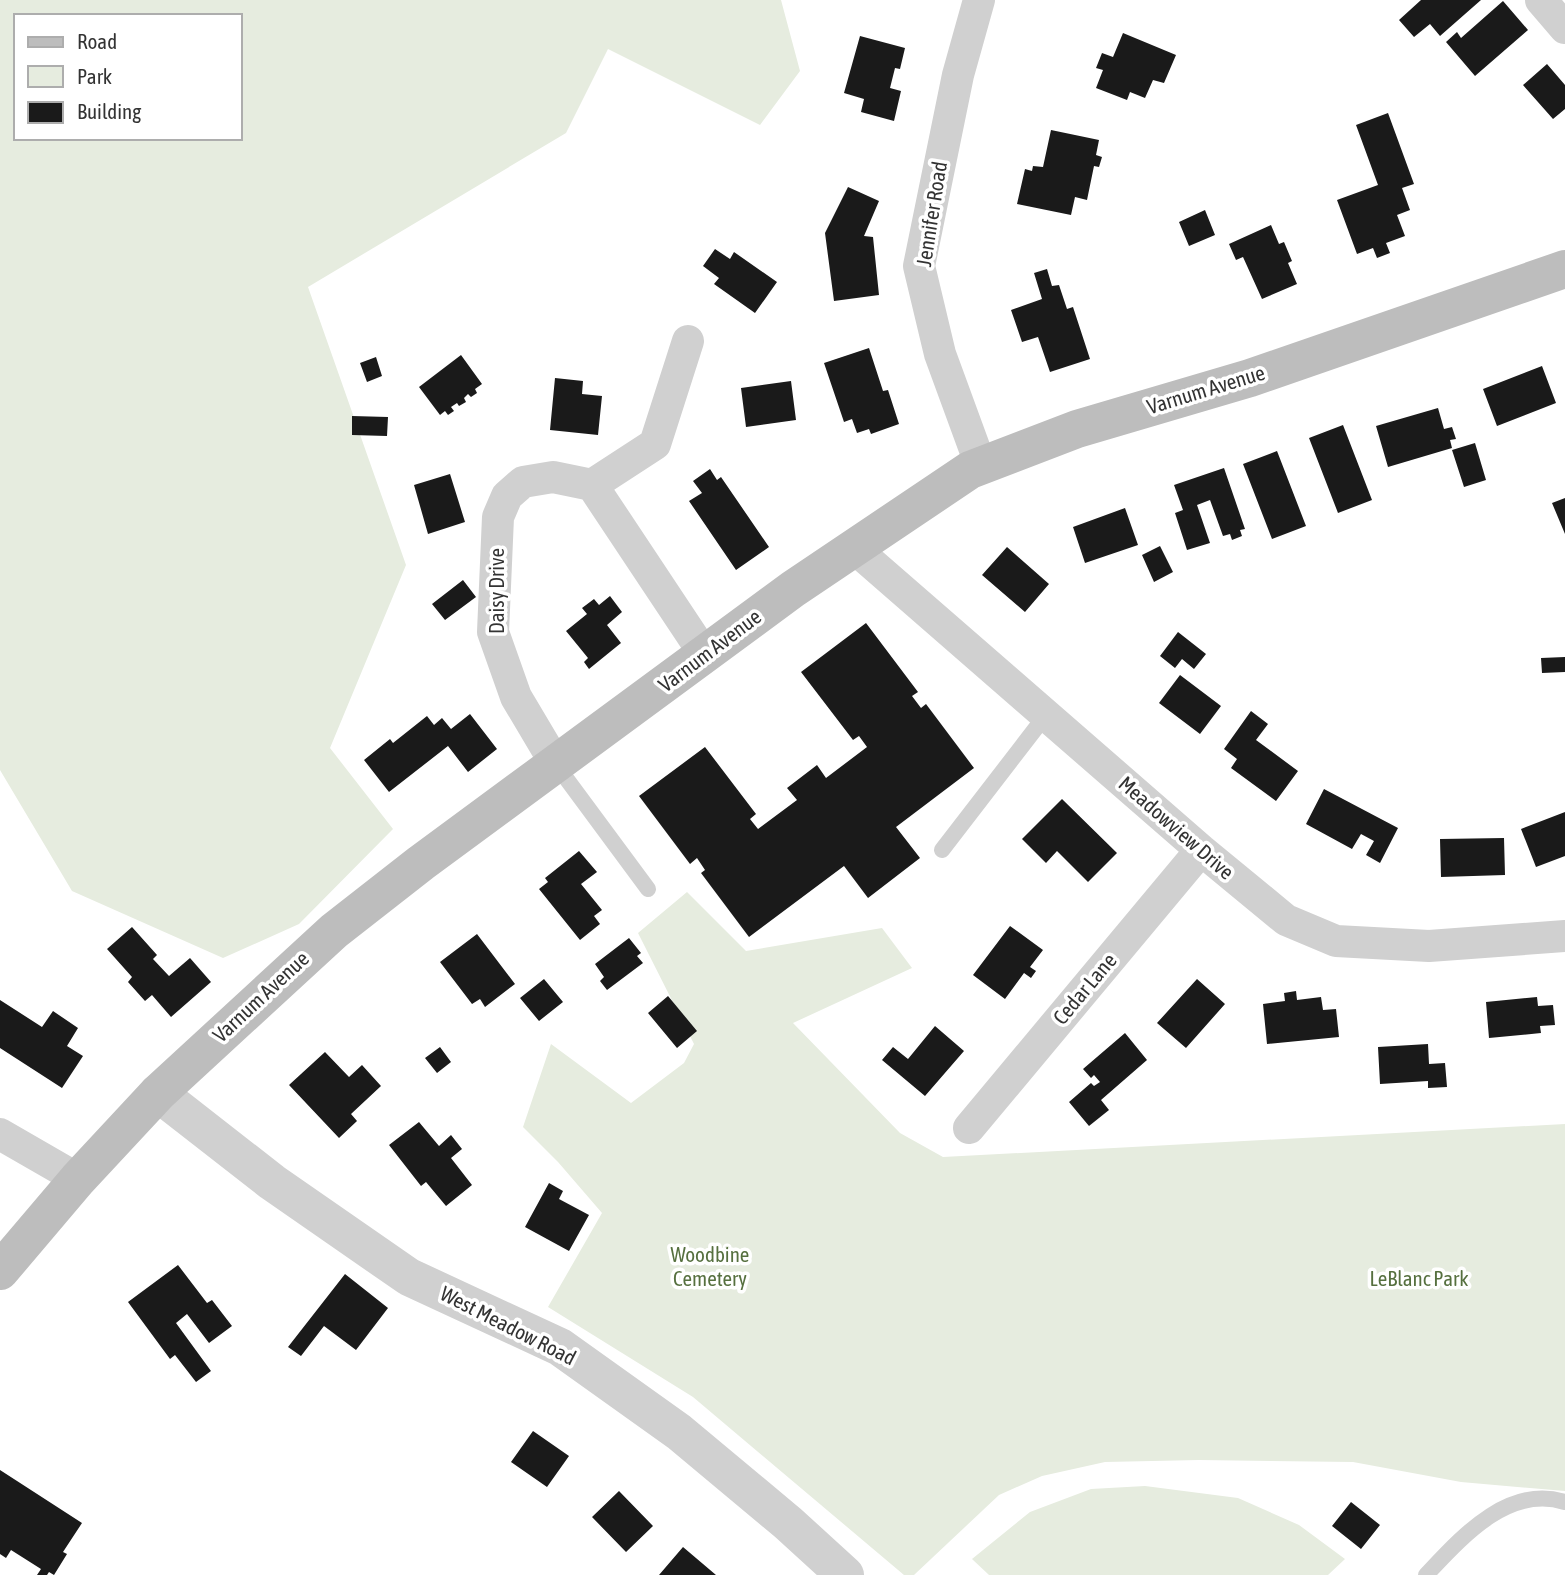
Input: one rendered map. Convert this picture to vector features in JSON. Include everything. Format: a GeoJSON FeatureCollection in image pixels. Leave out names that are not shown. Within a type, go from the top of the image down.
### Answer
{"type":"FeatureCollection","features":[{"type":"Feature","properties":{"kind":"main road","name":"Varnum Avenue"},"geometry":{"type":"LineString","coordinates":[[0,1271],[78,1179],[158,1093],[334,931],[421,863],[793,589],[970,470],[1077,429],[1250,378],[1565,269]]}},
{"type":"Feature","properties":{"kind":"street","name":"Jennifer Road"},"geometry":{"type":"LineString","coordinates":[[979,0],[958,75],[919,266],[940,354],[981,466]]}},
{"type":"Feature","properties":{"kind":"street"},"geometry":{"type":"LineString","coordinates":[[1541,0],[1565,28]]}},
{"type":"Feature","properties":{"kind":"street"},"geometry":{"type":"LineString","coordinates":[[688,341],[655,444],[592,485],[705,655]]}},
{"type":"Feature","properties":{"kind":"street","name":"Daisy Drive"},"geometry":{"type":"LineString","coordinates":[[556,766],[516,697],[493,632],[498,517],[507,496],[523,482],[553,477],[592,485]]}},
{"type":"Feature","properties":{"kind":"street","name":"Meadowview Drive"},"geometry":{"type":"LineString","coordinates":[[853,548],[1200,850],[1286,920],[1336,941],[1429,946],[1565,936]]}},
{"type":"Feature","properties":{"kind":"street","name":"Cedar Lane"},"geometry":{"type":"LineString","coordinates":[[969,1128],[1200,850]]}},
{"type":"Feature","properties":{"kind":"street","name":"West Meadow Road"},"geometry":{"type":"LineString","coordinates":[[158,1093],[272,1182],[409,1277],[560,1347],[679,1432],[788,1523],[845,1575]]}},
{"type":"Feature","properties":{"kind":"street"},"geometry":{"type":"LineString","coordinates":[[0,1134],[78,1179]]}},
{"type":"Feature","properties":{"kind":"lane"},"geometry":{"type":"LineString","coordinates":[[942,850],[1046,715]]}},
{"type":"Feature","properties":{"kind":"lane"},"geometry":{"type":"LineString","coordinates":[[556,766],[648,889]]}},
{"type":"Feature","properties":{"kind":"lane"},"geometry":{"type":"LineString","coordinates":[[1426,1575],[1476,1525],[1524,1499],[1555,1499],[1565,1502]]}},
{"type":"Feature","properties":{"kind":"green space"},"geometry":{"type":"Polygon","coordinates":[[[0,0],[781,0],[800,71],[760,125],[608,49],[566,133],[308,287],[406,565],[330,748],[393,829],[299,924],[223,958],[72,891],[0,770],[0,0]]]}},
{"type":"Feature","properties":{"kind":"green space"},"geometry":{"type":"Polygon","coordinates":[[[687,892],[746,951],[882,928],[912,968],[793,1023],[900,1133],[943,1157],[1565,1124],[1565,1491],[1461,1482],[1353,1462],[1105,1462],[1042,1476],[999,1495],[914,1575],[904,1575],[693,1397],[548,1307],[602,1213],[523,1127],[551,1044],[631,1103],[684,1063],[694,1044],[638,933],[687,892]]]}},
{"type":"Feature","properties":{"kind":"green space"},"geometry":{"type":"Polygon","coordinates":[[[1145,1486],[1238,1498],[1299,1525],[1345,1559],[1328,1575],[989,1575],[972,1559],[1030,1512],[1091,1489],[1145,1486]]]}},
{"type":"Feature","properties":{"kind":"building"},"geometry":{"type":"Polygon","coordinates":[[[1421,0],[1481,0],[1440,36],[1430,24],[1414,37],[1399,20],[1421,0]]]}},
{"type":"Feature","properties":{"kind":"building"},"geometry":{"type":"Polygon","coordinates":[[[1503,1],[1528,30],[1475,76],[1446,42],[1457,32],[1461,38],[1503,1]]]}},
{"type":"Feature","properties":{"kind":"building"},"geometry":{"type":"Polygon","coordinates":[[[1123,33],[1176,55],[1164,83],[1153,80],[1145,98],[1130,92],[1127,100],[1096,88],[1103,70],[1096,68],[1102,53],[1113,57],[1123,33]]]}},
{"type":"Feature","properties":{"kind":"building"},"geometry":{"type":"Polygon","coordinates":[[[860,36],[905,48],[900,69],[895,68],[890,88],[901,91],[894,121],[861,112],[864,99],[844,93],[860,36]]]}},
{"type":"Feature","properties":{"kind":"building"},"geometry":{"type":"Polygon","coordinates":[[[1547,64],[1565,85],[1565,109],[1553,119],[1523,85],[1547,64]]]}},
{"type":"Feature","properties":{"kind":"building"},"geometry":{"type":"Polygon","coordinates":[[[1388,113],[1414,184],[1402,188],[1410,210],[1397,215],[1405,236],[1386,243],[1390,253],[1377,258],[1373,248],[1357,254],[1337,200],[1378,185],[1356,125],[1388,113]]]}},
{"type":"Feature","properties":{"kind":"building"},"geometry":{"type":"Polygon","coordinates":[[[1051,130],[1099,140],[1096,155],[1102,157],[1099,167],[1094,166],[1087,200],[1075,197],[1071,215],[1017,204],[1025,169],[1032,171],[1033,166],[1043,167],[1051,130]]]}},
{"type":"Feature","properties":{"kind":"building"},"geometry":{"type":"Polygon","coordinates":[[[848,187],[879,201],[864,236],[873,237],[879,295],[834,301],[825,233],[848,187]]]}},
{"type":"Feature","properties":{"kind":"building"},"geometry":{"type":"Polygon","coordinates":[[[1205,210],[1215,235],[1189,246],[1179,222],[1205,210]]]}},
{"type":"Feature","properties":{"kind":"building"},"geometry":{"type":"Polygon","coordinates":[[[1271,225],[1279,244],[1284,242],[1292,261],[1288,263],[1297,284],[1262,299],[1243,257],[1236,260],[1229,244],[1271,225]]]}},
{"type":"Feature","properties":{"kind":"building"},"geometry":{"type":"Polygon","coordinates":[[[715,249],[730,259],[734,252],[777,282],[755,313],[714,284],[719,278],[703,266],[715,249]]]}},
{"type":"Feature","properties":{"kind":"building"},"geometry":{"type":"Polygon","coordinates":[[[1047,269],[1052,286],[1059,285],[1067,309],[1073,307],[1090,359],[1050,372],[1038,337],[1022,342],[1011,310],[1042,299],[1034,273],[1047,269]]]}},
{"type":"Feature","properties":{"kind":"building"},"geometry":{"type":"Polygon","coordinates":[[[869,348],[883,391],[888,390],[899,424],[871,434],[869,429],[857,433],[852,419],[844,422],[824,363],[869,348]]]}},
{"type":"Feature","properties":{"kind":"building"},"geometry":{"type":"Polygon","coordinates":[[[461,355],[482,384],[475,389],[477,393],[471,397],[468,394],[464,398],[466,402],[451,407],[454,411],[448,415],[445,411],[440,415],[419,387],[461,355]]]}},
{"type":"Feature","properties":{"kind":"building"},"geometry":{"type":"Polygon","coordinates":[[[376,357],[382,376],[367,382],[360,363],[376,357]]]}},
{"type":"Feature","properties":{"kind":"building"},"geometry":{"type":"Polygon","coordinates":[[[1542,366],[1556,403],[1497,426],[1483,389],[1542,366]]]}},
{"type":"Feature","properties":{"kind":"building"},"geometry":{"type":"Polygon","coordinates":[[[555,378],[583,381],[582,394],[602,396],[598,435],[550,430],[555,378]]]}},
{"type":"Feature","properties":{"kind":"building"},"geometry":{"type":"Polygon","coordinates":[[[791,381],[796,420],[746,427],[741,388],[791,381]]]}},
{"type":"Feature","properties":{"kind":"building"},"geometry":{"type":"Polygon","coordinates":[[[1438,408],[1444,429],[1452,427],[1456,439],[1450,440],[1452,448],[1388,467],[1376,426],[1438,408]]]}},
{"type":"Feature","properties":{"kind":"building"},"geometry":{"type":"Polygon","coordinates":[[[352,416],[388,417],[387,436],[352,435],[352,416]]]}},
{"type":"Feature","properties":{"kind":"building"},"geometry":{"type":"Polygon","coordinates":[[[1343,425],[1372,500],[1338,513],[1309,438],[1343,425]]]}},
{"type":"Feature","properties":{"kind":"building"},"geometry":{"type":"Polygon","coordinates":[[[1475,443],[1486,480],[1464,487],[1452,450],[1475,443]]]}},
{"type":"Feature","properties":{"kind":"building"},"geometry":{"type":"Polygon","coordinates":[[[1277,451],[1306,526],[1272,539],[1243,464],[1277,451]]]}},
{"type":"Feature","properties":{"kind":"building"},"geometry":{"type":"Polygon","coordinates":[[[1224,468],[1245,529],[1240,530],[1242,536],[1232,540],[1230,534],[1223,536],[1210,500],[1197,505],[1210,543],[1187,550],[1175,513],[1183,510],[1174,485],[1224,468]]]}},
{"type":"Feature","properties":{"kind":"building"},"geometry":{"type":"Polygon","coordinates":[[[710,469],[717,480],[721,477],[769,547],[736,570],[689,501],[702,493],[693,481],[710,469]]]}},
{"type":"Feature","properties":{"kind":"building"},"geometry":{"type":"Polygon","coordinates":[[[450,474],[465,522],[428,534],[414,485],[450,474]]]}},
{"type":"Feature","properties":{"kind":"building"},"geometry":{"type":"Polygon","coordinates":[[[1565,498],[1565,534],[1552,503],[1565,498]]]}},
{"type":"Feature","properties":{"kind":"building"},"geometry":{"type":"Polygon","coordinates":[[[1125,508],[1138,545],[1085,563],[1073,527],[1125,508]]]}},
{"type":"Feature","properties":{"kind":"building"},"geometry":{"type":"Polygon","coordinates":[[[1160,546],[1173,572],[1154,582],[1142,555],[1160,546]]]}},
{"type":"Feature","properties":{"kind":"building"},"geometry":{"type":"Polygon","coordinates":[[[1007,547],[1049,584],[1025,612],[982,575],[1007,547]]]}},
{"type":"Feature","properties":{"kind":"building"},"geometry":{"type":"Polygon","coordinates":[[[463,580],[476,597],[445,620],[432,604],[463,580]]]}},
{"type":"Feature","properties":{"kind":"building"},"geometry":{"type":"Polygon","coordinates":[[[610,596],[622,612],[607,625],[621,643],[589,669],[584,662],[588,658],[566,631],[587,614],[582,608],[594,599],[599,605],[610,596]]]}},
{"type":"Feature","properties":{"kind":"building"},"geometry":{"type":"Polygon","coordinates":[[[866,623],[918,692],[912,696],[921,708],[926,704],[974,768],[896,827],[920,858],[868,898],[844,866],[749,937],[701,873],[705,870],[697,858],[690,864],[639,796],[705,747],[756,814],[750,819],[758,829],[797,800],[787,788],[817,765],[826,778],[867,747],[859,736],[853,740],[801,672],[866,623]]]}},
{"type":"Feature","properties":{"kind":"building"},"geometry":{"type":"Polygon","coordinates":[[[1178,632],[1206,654],[1194,669],[1182,659],[1175,668],[1160,656],[1178,632]]]}},
{"type":"Feature","properties":{"kind":"building"},"geometry":{"type":"Polygon","coordinates":[[[1565,657],[1565,672],[1542,673],[1541,658],[1565,657]]]}},
{"type":"Feature","properties":{"kind":"building"},"geometry":{"type":"Polygon","coordinates":[[[1180,675],[1221,706],[1200,734],[1159,703],[1180,675]]]}},
{"type":"Feature","properties":{"kind":"building"},"geometry":{"type":"Polygon","coordinates":[[[1251,711],[1268,724],[1256,740],[1298,771],[1276,801],[1231,768],[1237,759],[1224,749],[1251,711]]]}},
{"type":"Feature","properties":{"kind":"building"},"geometry":{"type":"Polygon","coordinates":[[[470,714],[497,749],[468,772],[448,746],[389,792],[364,760],[390,739],[393,743],[427,716],[434,725],[442,718],[451,729],[470,714]]]}},
{"type":"Feature","properties":{"kind":"building"},"geometry":{"type":"Polygon","coordinates":[[[1324,789],[1398,828],[1380,863],[1366,855],[1374,841],[1361,834],[1352,849],[1306,824],[1324,789]]]}},
{"type":"Feature","properties":{"kind":"building"},"geometry":{"type":"Polygon","coordinates":[[[1062,799],[1117,853],[1088,882],[1057,851],[1046,863],[1022,839],[1062,799]]]}},
{"type":"Feature","properties":{"kind":"building"},"geometry":{"type":"Polygon","coordinates":[[[1565,812],[1565,856],[1536,867],[1521,829],[1565,812]]]}},
{"type":"Feature","properties":{"kind":"building"},"geometry":{"type":"Polygon","coordinates":[[[1504,838],[1505,875],[1441,877],[1440,839],[1504,838]]]}},
{"type":"Feature","properties":{"kind":"building"},"geometry":{"type":"Polygon","coordinates":[[[579,851],[597,872],[581,884],[602,910],[594,916],[600,924],[580,940],[539,889],[548,882],[545,878],[579,851]]]}},
{"type":"Feature","properties":{"kind":"building"},"geometry":{"type":"Polygon","coordinates":[[[1010,926],[1043,950],[1030,967],[1036,971],[1031,978],[1024,973],[1005,999],[973,975],[1010,926]]]}},
{"type":"Feature","properties":{"kind":"building"},"geometry":{"type":"Polygon","coordinates":[[[132,927],[157,955],[153,959],[169,976],[190,958],[211,982],[171,1017],[152,995],[145,1001],[128,982],[132,977],[107,949],[132,927]]]}},
{"type":"Feature","properties":{"kind":"building"},"geometry":{"type":"Polygon","coordinates":[[[477,934],[515,984],[485,1007],[480,999],[472,1004],[440,962],[477,934]]]}},
{"type":"Feature","properties":{"kind":"building"},"geometry":{"type":"Polygon","coordinates":[[[629,938],[641,953],[637,956],[643,963],[607,990],[600,981],[604,977],[595,964],[629,938]]]}},
{"type":"Feature","properties":{"kind":"building"},"geometry":{"type":"Polygon","coordinates":[[[544,979],[563,1002],[539,1021],[520,998],[544,979]]]}},
{"type":"Feature","properties":{"kind":"building"},"geometry":{"type":"Polygon","coordinates":[[[1197,979],[1225,1004],[1186,1048],[1157,1023],[1197,979]]]}},
{"type":"Feature","properties":{"kind":"building"},"geometry":{"type":"Polygon","coordinates":[[[1296,991],[1297,1000],[1321,997],[1323,1010],[1336,1009],[1339,1037],[1267,1044],[1263,1004],[1285,1001],[1284,993],[1296,991]]]}},
{"type":"Feature","properties":{"kind":"building"},"geometry":{"type":"Polygon","coordinates":[[[668,996],[697,1031],[677,1048],[648,1013],[668,996]]]}},
{"type":"Feature","properties":{"kind":"building"},"geometry":{"type":"Polygon","coordinates":[[[1537,997],[1538,1006],[1553,1005],[1555,1025],[1540,1026],[1541,1033],[1489,1038],[1486,1002],[1537,997]]]}},
{"type":"Feature","properties":{"kind":"building"},"geometry":{"type":"Polygon","coordinates":[[[0,1000],[42,1027],[53,1011],[78,1028],[67,1046],[83,1056],[62,1088],[0,1048],[0,1000]]]}},
{"type":"Feature","properties":{"kind":"building"},"geometry":{"type":"Polygon","coordinates":[[[935,1026],[964,1051],[925,1096],[882,1060],[893,1047],[908,1059],[935,1026]]]}},
{"type":"Feature","properties":{"kind":"building"},"geometry":{"type":"Polygon","coordinates":[[[1125,1033],[1147,1060],[1101,1100],[1109,1110],[1089,1126],[1069,1102],[1091,1083],[1094,1086],[1100,1082],[1094,1075],[1091,1078],[1083,1069],[1125,1033]]]}},
{"type":"Feature","properties":{"kind":"building"},"geometry":{"type":"Polygon","coordinates":[[[1428,1044],[1429,1064],[1445,1063],[1447,1087],[1428,1088],[1428,1081],[1380,1084],[1378,1047],[1428,1044]]]}},
{"type":"Feature","properties":{"kind":"building"},"geometry":{"type":"Polygon","coordinates":[[[440,1047],[451,1062],[437,1073],[425,1058],[440,1047]]]}},
{"type":"Feature","properties":{"kind":"building"},"geometry":{"type":"Polygon","coordinates":[[[325,1052],[349,1077],[362,1065],[381,1086],[351,1114],[357,1121],[339,1138],[289,1085],[325,1052]]]}},
{"type":"Feature","properties":{"kind":"building"},"geometry":{"type":"Polygon","coordinates":[[[419,1122],[439,1146],[451,1135],[462,1149],[451,1158],[472,1185],[446,1206],[426,1182],[421,1186],[389,1145],[419,1122]]]}},
{"type":"Feature","properties":{"kind":"building"},"geometry":{"type":"Polygon","coordinates":[[[549,1183],[563,1191],[559,1199],[589,1215],[569,1251],[525,1227],[549,1183]]]}},
{"type":"Feature","properties":{"kind":"building"},"geometry":{"type":"Polygon","coordinates":[[[178,1265],[207,1303],[212,1300],[232,1326],[209,1343],[187,1314],[176,1323],[211,1371],[196,1382],[175,1355],[170,1359],[128,1302],[178,1265]]]}},
{"type":"Feature","properties":{"kind":"building"},"geometry":{"type":"Polygon","coordinates":[[[345,1274],[388,1308],[356,1350],[324,1326],[301,1356],[288,1347],[345,1274]]]}},
{"type":"Feature","properties":{"kind":"building"},"geometry":{"type":"Polygon","coordinates":[[[533,1431],[569,1456],[547,1487],[511,1462],[533,1431]]]}},
{"type":"Feature","properties":{"kind":"building"},"geometry":{"type":"Polygon","coordinates":[[[0,1470],[82,1523],[63,1552],[67,1554],[54,1575],[49,1572],[47,1575],[37,1575],[41,1569],[11,1550],[6,1558],[0,1554],[0,1470]]]}},
{"type":"Feature","properties":{"kind":"building"},"geometry":{"type":"Polygon","coordinates":[[[619,1491],[653,1526],[626,1552],[592,1517],[619,1491]]]}},
{"type":"Feature","properties":{"kind":"building"},"geometry":{"type":"Polygon","coordinates":[[[1351,1502],[1380,1525],[1361,1549],[1332,1526],[1351,1502]]]}},
{"type":"Feature","properties":{"kind":"building"},"geometry":{"type":"Polygon","coordinates":[[[683,1547],[716,1575],[659,1575],[683,1547]]]}},
{"type":"Feature","properties":{"kind":"park label","name":"Woodbine Cemetery"},"geometry":{"type":"Point","coordinates":[710,1267]}},
{"type":"Feature","properties":{"kind":"park label","name":"LeBlanc Park"},"geometry":{"type":"Point","coordinates":[1419,1279]}}]}
